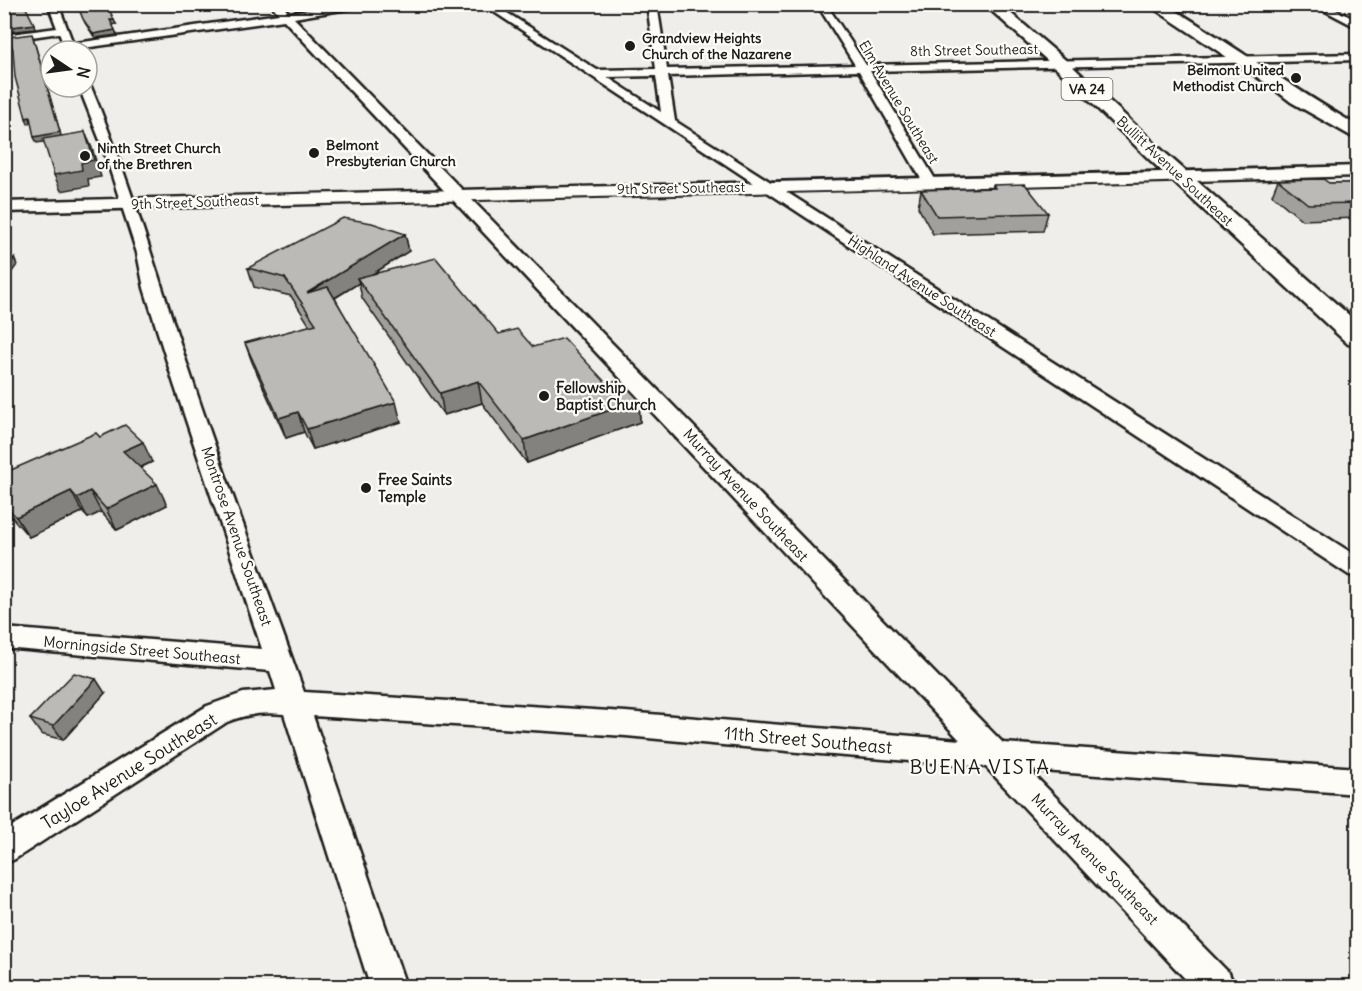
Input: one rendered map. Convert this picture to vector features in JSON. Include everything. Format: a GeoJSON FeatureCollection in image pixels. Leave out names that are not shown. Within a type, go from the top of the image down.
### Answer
{"type":"FeatureCollection","features":[{"type":"Feature","properties":{"kind":"main road","name":"Bullitt Avenue Southeast"},"geometry":{"type":"LineString","coordinates":[[991,4],[1059,63],[1358,338]]}},
{"type":"Feature","properties":{"kind":"main road"},"geometry":{"type":"LineString","coordinates":[[1154,4],[1242,59],[1297,98],[1358,134]]}},
{"type":"Feature","properties":{"kind":"street"},"geometry":{"type":"LineString","coordinates":[[53,4],[66,39]]}},
{"type":"Feature","properties":{"kind":"street"},"geometry":{"type":"LineString","coordinates":[[99,44],[280,10],[373,4]]}},
{"type":"Feature","properties":{"kind":"street","name":"Highland Avenue Southeast"},"geometry":{"type":"LineString","coordinates":[[486,4],[735,168],[769,187],[1358,569]]}},
{"type":"Feature","properties":{"kind":"street"},"geometry":{"type":"LineString","coordinates":[[652,4],[669,124]]}},
{"type":"Feature","properties":{"kind":"street","name":"Elm Avenue Southeast"},"geometry":{"type":"LineString","coordinates":[[821,4],[862,67],[931,184]]}},
{"type":"Feature","properties":{"kind":"street"},"geometry":{"type":"LineString","coordinates":[[1316,4],[1358,25]]}},
{"type":"Feature","properties":{"kind":"street","name":"Murray Avenue Southeast"},"geometry":{"type":"LineString","coordinates":[[280,10],[1216,987]]}},
{"type":"Feature","properties":{"kind":"street"},"geometry":{"type":"LineString","coordinates":[[4,38],[62,30]]}},
{"type":"Feature","properties":{"kind":"street","name":"8th Street Southeast"},"geometry":{"type":"LineString","coordinates":[[592,74],[1358,57]]}},
{"type":"Feature","properties":{"kind":"street","name":"Montrose Avenue Southeast"},"geometry":{"type":"LineString","coordinates":[[90,99],[110,148],[145,253],[153,288],[184,384],[294,702],[388,987]]}},
{"type":"Feature","properties":{"kind":"street","name":"9th Street Southeast"},"geometry":{"type":"LineString","coordinates":[[4,207],[1358,171]]}},
{"type":"Feature","properties":{"kind":"street","name":"Morningside Street Southeast"},"geometry":{"type":"LineString","coordinates":[[4,638],[280,661]]}},
{"type":"Feature","properties":{"kind":"street","name":"Tayloe Avenue Southeast"},"geometry":{"type":"LineString","coordinates":[[4,849],[217,714],[243,704],[263,701],[294,702]]}},
{"type":"Feature","properties":{"kind":"street","name":"11th Street Southeast"},"geometry":{"type":"LineString","coordinates":[[294,702],[626,724],[996,755],[1358,781]]}},
{"type":"Feature","properties":{"kind":"building"},"geometry":{"type":"Polygon","coordinates":[[[4,4],[24,4],[34,24],[5,28],[4,4]]]}},
{"type":"Feature","properties":{"kind":"building"},"geometry":{"type":"Polygon","coordinates":[[[77,4],[107,4],[114,20],[110,20],[115,30],[93,34],[77,4]]]}},
{"type":"Feature","properties":{"kind":"building"},"geometry":{"type":"Polygon","coordinates":[[[32,34],[39,58],[39,99],[51,99],[60,132],[34,137],[30,117],[26,118],[15,77],[13,50],[9,37],[32,34]]]}},
{"type":"Feature","properties":{"kind":"building"},"geometry":{"type":"Polygon","coordinates":[[[85,132],[94,160],[81,163],[82,170],[54,175],[43,139],[85,132]]]}},
{"type":"Feature","properties":{"kind":"building"},"geometry":{"type":"Polygon","coordinates":[[[1323,179],[1329,183],[1358,183],[1358,203],[1308,204],[1278,180],[1323,179]]]}},
{"type":"Feature","properties":{"kind":"building"},"geometry":{"type":"Polygon","coordinates":[[[1025,184],[1048,213],[937,216],[921,190],[995,188],[993,185],[1025,184]]]}},
{"type":"Feature","properties":{"kind":"building"},"geometry":{"type":"Polygon","coordinates":[[[343,218],[372,223],[405,234],[307,293],[328,287],[396,402],[307,429],[298,412],[279,418],[245,343],[316,324],[285,278],[248,268],[343,218]]]}},
{"type":"Feature","properties":{"kind":"building"},"geometry":{"type":"Polygon","coordinates":[[[14,258],[4,272],[4,260],[14,258]]]}},
{"type":"Feature","properties":{"kind":"building"},"geometry":{"type":"Polygon","coordinates":[[[436,258],[499,334],[517,329],[533,347],[564,338],[607,384],[620,380],[639,400],[524,440],[478,381],[440,393],[357,278],[436,258]]]}},
{"type":"Feature","properties":{"kind":"building"},"geometry":{"type":"Polygon","coordinates":[[[125,425],[143,442],[123,451],[157,484],[106,509],[90,491],[77,498],[71,491],[16,517],[4,503],[4,473],[96,433],[100,437],[125,425]]]}},
{"type":"Feature","properties":{"kind":"building"},"geometry":{"type":"Polygon","coordinates":[[[74,673],[96,679],[53,726],[30,719],[74,673]]]}},
{"type":"Feature","properties":{"kind":"place","name":"Grandview Heights Church of the Nazarene"},"geometry":{"type":"Point","coordinates":[630,46]}},
{"type":"Feature","properties":{"kind":"place","name":"Belmont United Methodist Church"},"geometry":{"type":"Point","coordinates":[1296,78]}},
{"type":"Feature","properties":{"kind":"place","name":"Belmont Presbyterian Church"},"geometry":{"type":"Point","coordinates":[314,153]}},
{"type":"Feature","properties":{"kind":"place","name":"Ninth Street Church of the Brethren"},"geometry":{"type":"Point","coordinates":[85,156]}},
{"type":"Feature","properties":{"kind":"place","name":"Fellowship Baptist Church"},"geometry":{"type":"Point","coordinates":[544,396]}},
{"type":"Feature","properties":{"kind":"place","name":"Free Saints Temple"},"geometry":{"type":"Point","coordinates":[366,488]}},
{"type":"Feature","properties":{"kind":"district","name":"BUENA VISTA"},"geometry":{"type":"Point","coordinates":[980,766]}}]}
